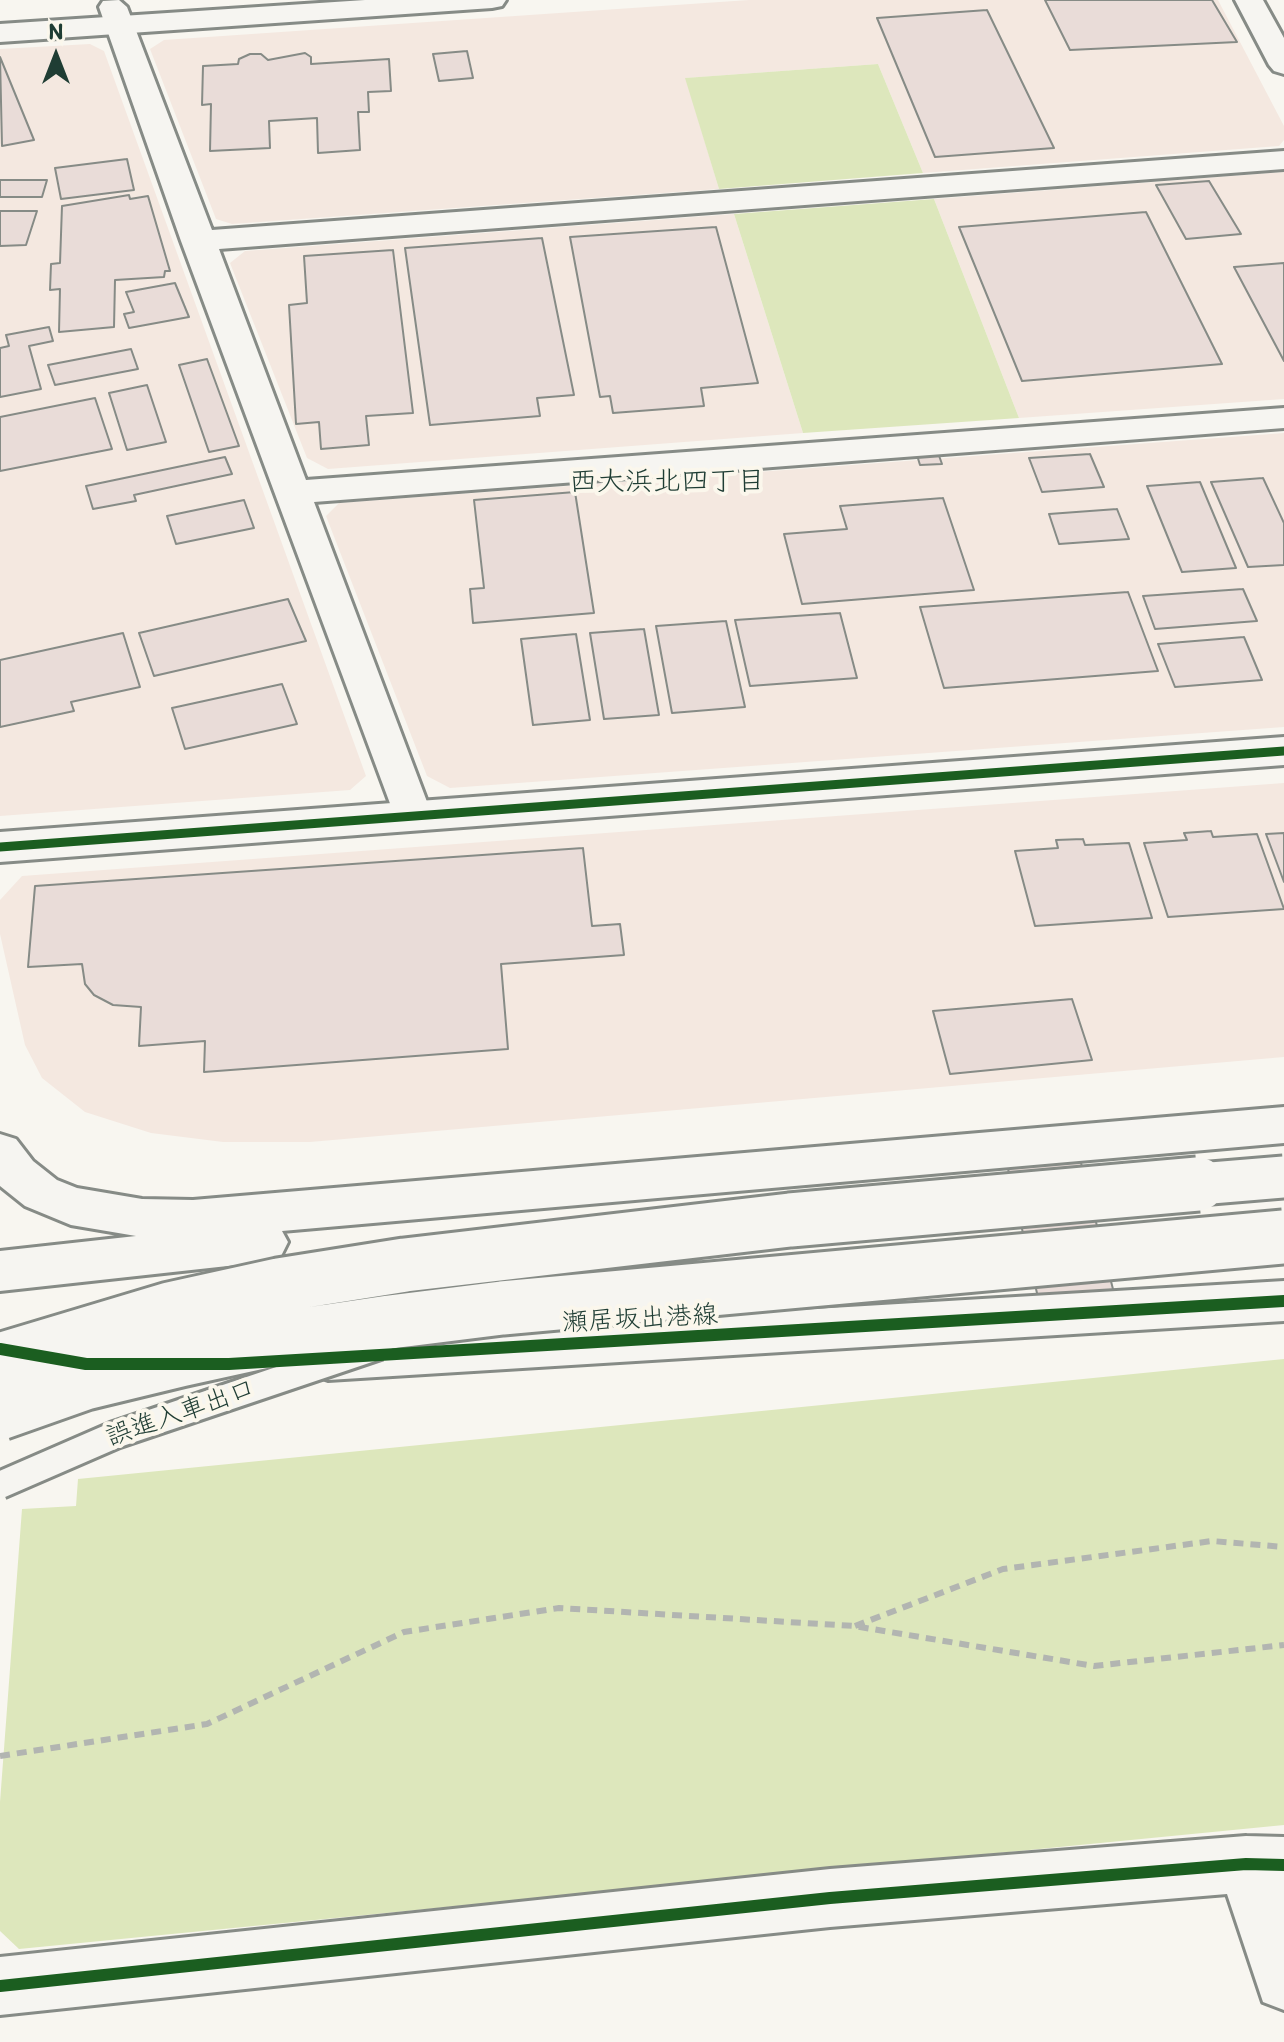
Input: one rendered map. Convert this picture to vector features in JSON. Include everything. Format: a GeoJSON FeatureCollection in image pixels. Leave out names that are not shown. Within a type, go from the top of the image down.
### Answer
{"type":"FeatureCollection","features":[{"type":"Feature","properties":{"kind":"main road"},"geometry":{"type":"LineString","coordinates":[[0,33],[221,0]]}},
{"type":"Feature","properties":{"kind":"main road"},"geometry":{"type":"LineString","coordinates":[[0,15],[116,16],[492,0]]}},
{"type":"Feature","properties":{"kind":"main road"},"geometry":{"type":"LineString","coordinates":[[1249,0],[1284,65]]}},
{"type":"Feature","properties":{"kind":"main road"},"geometry":{"type":"LineString","coordinates":[[116,16],[412,815]]}},
{"type":"Feature","properties":{"kind":"main road"},"geometry":{"type":"LineString","coordinates":[[197,241],[1284,160]]}},
{"type":"Feature","properties":{"kind":"main road"},"geometry":{"type":"LineString","coordinates":[[293,492],[1284,418]]}},
{"type":"Feature","properties":{"kind":"main road"},"geometry":{"type":"LineString","coordinates":[[0,847],[1284,751]]}},
{"type":"Feature","properties":{"kind":"main road"},"geometry":{"type":"LineString","coordinates":[[0,1152],[17,1174],[41,1193],[71,1206],[142,1218],[254,1216],[1284,1125]]}},
{"type":"Feature","properties":{"kind":"main road"},"geometry":{"type":"LineString","coordinates":[[0,1360],[170,1309],[279,1285],[405,1265],[790,1220],[1284,1177]]}},
{"type":"Feature","properties":{"kind":"main road"},"geometry":{"type":"LineString","coordinates":[[0,1271],[233,1247],[673,1180]]}},
{"type":"Feature","properties":{"kind":"main road"},"geometry":{"type":"LineString","coordinates":[[0,1413],[85,1383],[261,1342],[502,1308],[1284,1237]]}},
{"type":"Feature","properties":{"kind":"main road","name":"瀬居坂出港線"},"geometry":{"type":"LineString","coordinates":[[0,1349],[86,1364],[229,1364],[728,1337],[1284,1301]]}},
{"type":"Feature","properties":{"kind":"main road"},"geometry":{"type":"LineString","coordinates":[[0,1442],[19,1427],[74,1403],[146,1381],[229,1364]]}},
{"type":"Feature","properties":{"kind":"main road"},"geometry":{"type":"LineString","coordinates":[[0,1986],[830,1898],[1265,1864],[1284,1981]]}},
{"type":"Feature","properties":{"kind":"lane","name":"誤進入車出口"},"geometry":{"type":"LineString","coordinates":[[0,1485],[115,1435],[316,1365],[502,1308]]}},
{"type":"Feature","properties":{"kind":"path"},"geometry":{"type":"LineString","coordinates":[[854,1626],[1003,1569],[1212,1541],[1284,1547]]}},
{"type":"Feature","properties":{"kind":"path"},"geometry":{"type":"LineString","coordinates":[[0,1756],[207,1724],[404,1632],[559,1608],[854,1626],[1094,1666],[1284,1645]]}},
{"type":"Feature","properties":{"kind":"shaded area"},"geometry":{"type":"Polygon","coordinates":[[[749,0],[1218,0],[1284,126],[1284,140],[1279,146],[923,173],[878,64],[686,78],[719,189],[232,224],[216,219],[150,49],[164,40],[749,0]]]}},
{"type":"Feature","properties":{"kind":"shaded area"},"geometry":{"type":"Polygon","coordinates":[[[90,44],[104,51],[366,776],[350,790],[0,816],[0,49],[90,44]]]}},
{"type":"Feature","properties":{"kind":"shaded area"},"geometry":{"type":"Polygon","coordinates":[[[1284,172],[1284,399],[1019,418],[934,199],[1284,172]]]}},
{"type":"Feature","properties":{"kind":"shaded area"},"geometry":{"type":"Polygon","coordinates":[[[734,214],[803,433],[328,469],[307,458],[230,263],[245,251],[734,214]]]}},
{"type":"Feature","properties":{"kind":"shaded area"},"geometry":{"type":"Polygon","coordinates":[[[1284,433],[1284,727],[450,788],[427,776],[326,516],[339,503],[1284,433]]]}},
{"type":"Feature","properties":{"kind":"shaded area"},"geometry":{"type":"Polygon","coordinates":[[[1284,783],[1284,1057],[310,1142],[223,1142],[151,1133],[85,1112],[42,1078],[25,1045],[0,934],[0,900],[22,876],[1284,783]]]}},
{"type":"Feature","properties":{"kind":"green space"},"geometry":{"type":"Polygon","coordinates":[[[878,64],[923,173],[719,189],[685,78],[878,64]]]}},
{"type":"Feature","properties":{"kind":"green space"},"geometry":{"type":"Polygon","coordinates":[[[934,199],[1019,418],[803,433],[734,214],[934,199]]]}},
{"type":"Feature","properties":{"kind":"green space"},"geometry":{"type":"Polygon","coordinates":[[[1284,1359],[1284,1825],[19,1949],[0,1931],[0,1802],[22,1509],[76,1506],[78,1479],[1284,1359]]]}},
{"type":"Feature","properties":{"kind":"building"},"geometry":{"type":"Polygon","coordinates":[[[1045,0],[1212,0],[1237,42],[1070,50],[1045,0]]]}},
{"type":"Feature","properties":{"kind":"building"},"geometry":{"type":"Polygon","coordinates":[[[987,10],[1054,148],[935,157],[877,18],[987,10]]]}},
{"type":"Feature","properties":{"kind":"building"},"geometry":{"type":"Polygon","coordinates":[[[467,51],[473,78],[439,81],[433,54],[467,51]]]}},
{"type":"Feature","properties":{"kind":"building"},"geometry":{"type":"Polygon","coordinates":[[[305,53],[311,57],[311,64],[389,59],[391,91],[368,92],[369,112],[358,112],[360,150],[318,153],[317,118],[269,121],[270,148],[210,151],[211,104],[202,105],[203,66],[238,64],[239,59],[250,54],[261,54],[268,60],[305,53]]]}},
{"type":"Feature","properties":{"kind":"building"},"geometry":{"type":"Polygon","coordinates":[[[0,57],[34,140],[2,146],[0,57]]]}},
{"type":"Feature","properties":{"kind":"building"},"geometry":{"type":"Polygon","coordinates":[[[127,159],[134,190],[61,199],[55,168],[127,159]]]}},
{"type":"Feature","properties":{"kind":"building"},"geometry":{"type":"Polygon","coordinates":[[[0,180],[47,180],[42,197],[0,197],[0,180]]]}},
{"type":"Feature","properties":{"kind":"building"},"geometry":{"type":"Polygon","coordinates":[[[1209,181],[1241,234],[1186,239],[1156,185],[1209,181]]]}},
{"type":"Feature","properties":{"kind":"building"},"geometry":{"type":"Polygon","coordinates":[[[129,195],[130,199],[148,196],[170,271],[165,271],[164,277],[115,280],[114,327],[59,332],[60,289],[50,290],[51,264],[60,263],[62,206],[129,195]]]}},
{"type":"Feature","properties":{"kind":"building"},"geometry":{"type":"Polygon","coordinates":[[[0,211],[37,211],[26,245],[0,246],[0,211]]]}},
{"type":"Feature","properties":{"kind":"building"},"geometry":{"type":"Polygon","coordinates":[[[1146,212],[1222,364],[1022,381],[959,227],[1146,212]]]}},
{"type":"Feature","properties":{"kind":"building"},"geometry":{"type":"Polygon","coordinates":[[[716,227],[758,383],[701,388],[704,406],[613,413],[610,396],[600,397],[570,237],[716,227]]]}},
{"type":"Feature","properties":{"kind":"building"},"geometry":{"type":"Polygon","coordinates":[[[542,238],[574,395],[537,398],[540,416],[430,425],[405,248],[542,238]]]}},
{"type":"Feature","properties":{"kind":"building"},"geometry":{"type":"Polygon","coordinates":[[[393,250],[413,413],[366,416],[369,445],[321,449],[319,422],[296,424],[289,305],[307,303],[304,256],[393,250]]]}},
{"type":"Feature","properties":{"kind":"building"},"geometry":{"type":"Polygon","coordinates":[[[1284,263],[1284,361],[1234,267],[1284,263]]]}},
{"type":"Feature","properties":{"kind":"building"},"geometry":{"type":"Polygon","coordinates":[[[175,283],[189,317],[129,328],[124,314],[134,312],[126,292],[175,283]]]}},
{"type":"Feature","properties":{"kind":"building"},"geometry":{"type":"Polygon","coordinates":[[[49,327],[53,341],[29,346],[41,389],[0,397],[0,348],[9,346],[6,335],[49,327]]]}},
{"type":"Feature","properties":{"kind":"building"},"geometry":{"type":"Polygon","coordinates":[[[131,349],[138,369],[55,385],[48,365],[131,349]]]}},
{"type":"Feature","properties":{"kind":"building"},"geometry":{"type":"Polygon","coordinates":[[[207,359],[239,446],[209,452],[179,365],[207,359]]]}},
{"type":"Feature","properties":{"kind":"building"},"geometry":{"type":"Polygon","coordinates":[[[147,385],[166,442],[127,450],[109,393],[147,385]]]}},
{"type":"Feature","properties":{"kind":"building"},"geometry":{"type":"Polygon","coordinates":[[[95,398],[112,449],[0,471],[0,417],[95,398]]]}},
{"type":"Feature","properties":{"kind":"building"},"geometry":{"type":"Polygon","coordinates":[[[937,450],[942,464],[920,465],[916,452],[937,450]]]}},
{"type":"Feature","properties":{"kind":"building"},"geometry":{"type":"Polygon","coordinates":[[[1090,454],[1104,487],[1042,492],[1029,458],[1090,454]]]}},
{"type":"Feature","properties":{"kind":"building"},"geometry":{"type":"Polygon","coordinates":[[[225,457],[232,474],[134,495],[136,501],[93,509],[86,486],[225,457]]]}},
{"type":"Feature","properties":{"kind":"building"},"geometry":{"type":"Polygon","coordinates":[[[1263,478],[1284,523],[1284,565],[1248,567],[1211,482],[1263,478]]]}},
{"type":"Feature","properties":{"kind":"building"},"geometry":{"type":"Polygon","coordinates":[[[1200,482],[1236,568],[1182,572],[1147,486],[1200,482]]]}},
{"type":"Feature","properties":{"kind":"building"},"geometry":{"type":"Polygon","coordinates":[[[575,492],[594,613],[473,623],[470,589],[484,588],[474,500],[575,492]]]}},
{"type":"Feature","properties":{"kind":"building"},"geometry":{"type":"Polygon","coordinates":[[[943,498],[974,590],[802,604],[784,534],[847,529],[840,506],[943,498]]]}},
{"type":"Feature","properties":{"kind":"building"},"geometry":{"type":"Polygon","coordinates":[[[244,500],[254,528],[176,544],[167,516],[244,500]]]}},
{"type":"Feature","properties":{"kind":"building"},"geometry":{"type":"Polygon","coordinates":[[[1117,509],[1129,539],[1059,544],[1049,514],[1117,509]]]}},
{"type":"Feature","properties":{"kind":"building"},"geometry":{"type":"Polygon","coordinates":[[[1243,589],[1257,621],[1155,629],[1143,596],[1243,589]]]}},
{"type":"Feature","properties":{"kind":"building"},"geometry":{"type":"Polygon","coordinates":[[[1128,592],[1158,671],[944,688],[920,607],[1128,592]]]}},
{"type":"Feature","properties":{"kind":"building"},"geometry":{"type":"Polygon","coordinates":[[[288,599],[306,641],[154,676],[139,633],[288,599]]]}},
{"type":"Feature","properties":{"kind":"building"},"geometry":{"type":"Polygon","coordinates":[[[840,613],[857,678],[750,686],[735,620],[840,613]]]}},
{"type":"Feature","properties":{"kind":"building"},"geometry":{"type":"Polygon","coordinates":[[[726,621],[745,707],[672,713],[656,626],[726,621]]]}},
{"type":"Feature","properties":{"kind":"building"},"geometry":{"type":"Polygon","coordinates":[[[644,629],[659,715],[604,719],[590,633],[644,629]]]}},
{"type":"Feature","properties":{"kind":"building"},"geometry":{"type":"Polygon","coordinates":[[[123,633],[140,687],[71,702],[74,711],[0,727],[0,660],[123,633]]]}},
{"type":"Feature","properties":{"kind":"building"},"geometry":{"type":"Polygon","coordinates":[[[576,634],[590,720],[533,725],[521,639],[576,634]]]}},
{"type":"Feature","properties":{"kind":"building"},"geometry":{"type":"Polygon","coordinates":[[[1244,637],[1262,680],[1175,687],[1158,644],[1244,637]]]}},
{"type":"Feature","properties":{"kind":"building"},"geometry":{"type":"Polygon","coordinates":[[[282,684],[297,724],[185,749],[172,708],[282,684]]]}},
{"type":"Feature","properties":{"kind":"building"},"geometry":{"type":"Polygon","coordinates":[[[1211,831],[1213,837],[1257,834],[1284,909],[1168,917],[1144,843],[1187,840],[1184,833],[1211,831]]]}},
{"type":"Feature","properties":{"kind":"building"},"geometry":{"type":"Polygon","coordinates":[[[1284,833],[1284,882],[1266,834],[1284,833]]]}},
{"type":"Feature","properties":{"kind":"building"},"geometry":{"type":"Polygon","coordinates":[[[1083,839],[1085,845],[1129,843],[1152,918],[1035,926],[1015,851],[1058,848],[1056,840],[1083,839]]]}},
{"type":"Feature","properties":{"kind":"building"},"geometry":{"type":"Polygon","coordinates":[[[583,848],[592,926],[620,924],[624,955],[501,964],[508,1049],[204,1072],[205,1041],[139,1046],[141,1007],[113,1005],[94,995],[85,984],[82,964],[28,967],[35,886],[583,848]]]}},
{"type":"Feature","properties":{"kind":"building"},"geometry":{"type":"Polygon","coordinates":[[[1072,999],[1092,1060],[950,1074],[933,1011],[1072,999]]]}},
{"type":"Feature","properties":{"kind":"building"},"geometry":{"type":"Polygon","coordinates":[[[1078,1151],[1116,1301],[1040,1306],[1005,1156],[1078,1151]]]}},
{"type":"Feature","properties":{"kind":"cycle path"},"geometry":{"type":"LineString","coordinates":[[0,847],[1284,751]]}},
{"type":"Feature","properties":{"kind":"cycle path"},"geometry":{"type":"LineString","coordinates":[[0,1349],[86,1364],[229,1364],[728,1337],[1284,1301]]}},
{"type":"Feature","properties":{"kind":"cycle path"},"geometry":{"type":"LineString","coordinates":[[0,1986],[830,1898],[1246,1864],[1284,1865]]}},
{"type":"Feature","properties":{"kind":"district","name":"西大浜北四丁目"},"geometry":{"type":"Point","coordinates":[667,483]}}]}
